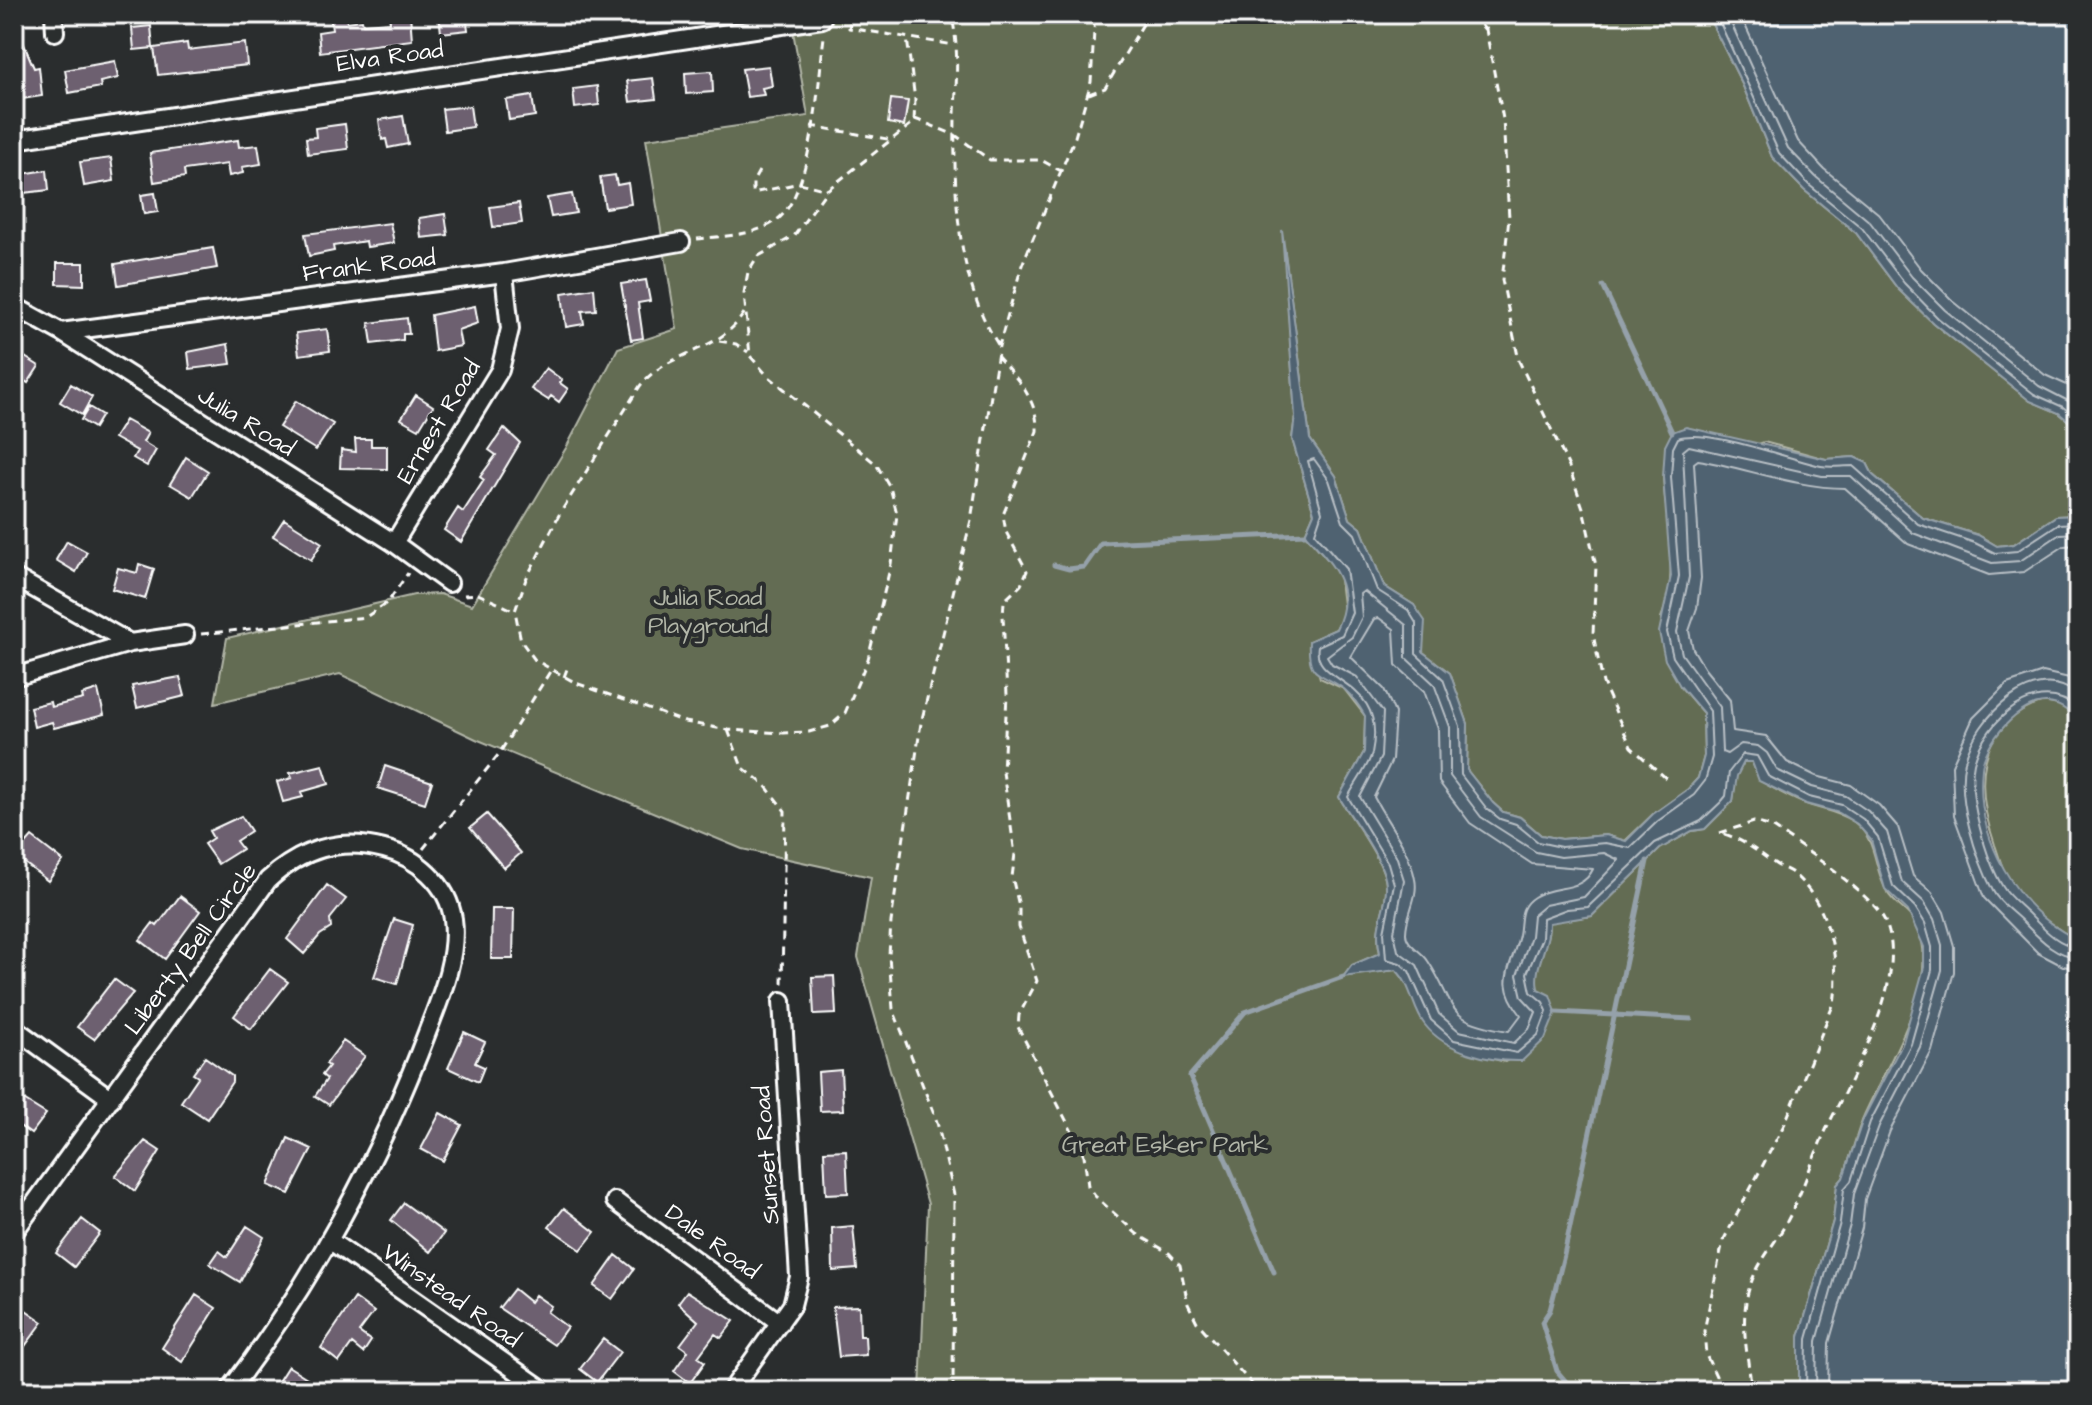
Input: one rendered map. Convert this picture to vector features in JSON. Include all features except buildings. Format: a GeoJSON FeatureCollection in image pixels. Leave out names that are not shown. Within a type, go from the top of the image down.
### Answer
{"type":"FeatureCollection","features":[{"type":"Feature","properties":{"kind":"street"},"geometry":{"type":"LineString","coordinates":[[54,14],[55,32]]}},
{"type":"Feature","properties":{"kind":"street","name":"Elva Road"},"geometry":{"type":"LineString","coordinates":[[14,140],[824,24]]}},
{"type":"Feature","properties":{"kind":"street","name":"Frank Road"},"geometry":{"type":"LineString","coordinates":[[61,332],[504,273],[681,242]]}},
{"type":"Feature","properties":{"kind":"street","name":"Ernest Road"},"geometry":{"type":"LineString","coordinates":[[394,543],[500,370],[510,329],[504,273]]}},
{"type":"Feature","properties":{"kind":"street","name":"Julia Road"},"geometry":{"type":"LineString","coordinates":[[14,306],[61,332],[394,543],[449,583]]}},
{"type":"Feature","properties":{"kind":"street"},"geometry":{"type":"LineString","coordinates":[[14,577],[130,643]]}},
{"type":"Feature","properties":{"kind":"street"},"geometry":{"type":"LineString","coordinates":[[14,677],[130,643],[185,635]]}},
{"type":"Feature","properties":{"kind":"street","name":"Liberty Bell Circle"},"geometry":{"type":"LineString","coordinates":[[14,1232],[246,906],[283,866],[302,853],[338,844],[365,844],[414,862],[435,879],[453,918],[453,945],[447,975],[406,1089],[329,1240],[229,1391]]}},
{"type":"Feature","properties":{"kind":"street","name":"Sunset Road"},"geometry":{"type":"LineString","coordinates":[[780,1323],[792,1305],[799,1277],[782,1001]]}},
{"type":"Feature","properties":{"kind":"street"},"geometry":{"type":"LineString","coordinates":[[14,1028],[111,1099]]}},
{"type":"Feature","properties":{"kind":"street","name":"Dale Road"},"geometry":{"type":"LineString","coordinates":[[615,1201],[780,1323]]}},
{"type":"Feature","properties":{"kind":"street","name":"Winstead Road"},"geometry":{"type":"LineString","coordinates":[[329,1240],[545,1391]]}},
{"type":"Feature","properties":{"kind":"street"},"geometry":{"type":"LineString","coordinates":[[731,1391],[780,1323]]}},
{"type":"Feature","properties":{"kind":"path"},"geometry":{"type":"LineString","coordinates":[[953,1391],[954,1195],[937,1122],[893,1009],[889,955],[902,835],[921,723],[971,520],[999,346],[1022,265],[1061,171],[1088,94],[1096,54],[1095,14]]}},
{"type":"Feature","properties":{"kind":"path"},"geometry":{"type":"LineString","coordinates":[[1088,94],[1105,88],[1149,14]]}},
{"type":"Feature","properties":{"kind":"path"},"geometry":{"type":"LineString","coordinates":[[1472,14],[1488,34]]}},
{"type":"Feature","properties":{"kind":"path"},"geometry":{"type":"LineString","coordinates":[[1483,14],[1503,119],[1509,218],[1502,280],[1519,361],[1569,467],[1583,508],[1596,566],[1593,634],[1603,683],[1631,747],[1668,780]]}},
{"type":"Feature","properties":{"kind":"path"},"geometry":{"type":"LineString","coordinates":[[953,22],[956,46],[955,135],[966,273],[979,309],[999,346]]}},
{"type":"Feature","properties":{"kind":"path"},"geometry":{"type":"LineString","coordinates":[[850,23],[849,28],[956,46]]}},
{"type":"Feature","properties":{"kind":"path"},"geometry":{"type":"LineString","coordinates":[[681,242],[763,228],[785,214],[800,183],[824,24]]}},
{"type":"Feature","properties":{"kind":"path"},"geometry":{"type":"LineString","coordinates":[[748,352],[744,313],[746,280],[753,263],[799,231],[827,190],[912,125],[915,119],[907,38]]}},
{"type":"Feature","properties":{"kind":"path"},"geometry":{"type":"LineString","coordinates":[[915,119],[955,135],[990,160],[1041,160],[1061,171]]}},
{"type":"Feature","properties":{"kind":"path"},"geometry":{"type":"LineString","coordinates":[[904,123],[912,125]]}},
{"type":"Feature","properties":{"kind":"path"},"geometry":{"type":"LineString","coordinates":[[811,126],[893,140]]}},
{"type":"Feature","properties":{"kind":"path"},"geometry":{"type":"LineString","coordinates":[[759,171],[753,182],[753,193],[800,183],[827,190]]}},
{"type":"Feature","properties":{"kind":"path"},"geometry":{"type":"LineString","coordinates":[[719,341],[736,344],[748,352],[767,375],[876,464],[890,487],[897,525],[868,659],[845,713],[830,726],[809,732],[728,730],[641,709],[564,677],[535,660],[521,641],[515,611],[549,533],[640,386],[654,369],[719,341],[744,313]]}},
{"type":"Feature","properties":{"kind":"path"},"geometry":{"type":"LineString","coordinates":[[997,356],[1022,384],[1038,417],[1037,431],[1003,515],[1006,532],[1027,571],[1021,585],[1004,601],[1003,616],[1007,695],[1003,772],[1015,854],[1012,877],[1019,906],[1019,927],[1037,981],[1019,1015],[1018,1027],[1084,1155],[1088,1186],[1137,1234],[1169,1253],[1180,1265],[1188,1304],[1197,1322],[1258,1391]]}},
{"type":"Feature","properties":{"kind":"path"},"geometry":{"type":"LineString","coordinates":[[185,635],[366,617],[388,602],[417,559]]}},
{"type":"Feature","properties":{"kind":"path"},"geometry":{"type":"LineString","coordinates":[[464,595],[478,594],[515,611]]}},
{"type":"Feature","properties":{"kind":"path"},"geometry":{"type":"LineString","coordinates":[[564,677],[567,669]]}},
{"type":"Feature","properties":{"kind":"path"},"geometry":{"type":"LineString","coordinates":[[414,862],[499,754],[551,670]]}},
{"type":"Feature","properties":{"kind":"path"},"geometry":{"type":"LineString","coordinates":[[728,730],[742,767],[765,785],[785,811],[782,1001]]}},
{"type":"Feature","properties":{"kind":"path"},"geometry":{"type":"LineString","coordinates":[[1715,1391],[1716,1376],[1706,1355],[1704,1331],[1723,1241],[1785,1123],[1836,994],[1836,972],[1825,915],[1813,897],[1789,871],[1750,844],[1720,833],[1754,822],[1772,827],[1875,905],[1891,936],[1893,953],[1887,985],[1863,1054],[1786,1224],[1759,1263],[1750,1284],[1744,1340],[1752,1391]]}},
{"type":"Feature","properties":{"kind":"green space","name":"Great Esker Park"},"geometry":{"type":"Polygon","coordinates":[[[790,14],[1707,14],[1743,86],[1772,157],[1804,190],[1856,233],[1898,289],[1933,323],[2030,401],[2059,413],[2078,429],[2078,515],[2056,516],[2014,544],[1997,546],[1978,535],[1923,518],[1873,475],[1867,463],[1854,457],[1826,459],[1764,442],[1663,477],[1671,567],[1667,602],[1661,618],[1680,686],[1703,713],[1704,756],[1698,778],[1625,841],[1606,835],[1562,839],[1541,835],[1520,817],[1503,812],[1467,770],[1468,724],[1450,673],[1423,652],[1414,605],[1384,586],[1361,528],[1350,519],[1336,476],[1310,439],[1284,247],[1295,416],[1292,439],[1314,513],[1305,534],[1339,572],[1344,613],[1336,629],[1309,641],[1320,678],[1344,689],[1365,716],[1364,752],[1339,797],[1374,853],[1386,886],[1378,934],[1380,953],[1352,965],[1344,976],[1396,970],[1435,1035],[1468,1052],[1505,1062],[1545,1039],[1547,1024],[1536,977],[1549,922],[1592,916],[1660,849],[1692,831],[1705,829],[1733,801],[1736,776],[1744,762],[1752,762],[1760,781],[1797,801],[1842,815],[1862,829],[1887,892],[1918,928],[1923,951],[1922,975],[1916,1000],[1907,1026],[1862,1120],[1843,1178],[1837,1185],[1833,1221],[1799,1337],[1799,1391],[920,1391],[928,1204],[858,957],[871,877],[742,849],[476,739],[340,674],[215,703],[227,638],[414,595],[440,594],[472,605],[566,448],[618,348],[677,329],[646,139],[808,116],[790,14]]]}},
{"type":"Feature","properties":{"kind":"green space"},"geometry":{"type":"Polygon","coordinates":[[[2044,702],[2063,706],[2078,720],[2078,940],[2042,917],[2009,881],[1988,823],[1984,802],[1983,780],[1992,741],[2004,725],[2021,712],[2044,702]]]}},
{"type":"Feature","properties":{"kind":"water"},"geometry":{"type":"Polygon","coordinates":[[[1707,14],[2078,14],[2078,429],[2059,413],[2030,401],[1933,323],[1898,289],[1856,233],[1804,190],[1772,157],[1743,86],[1707,14]]]}},
{"type":"Feature","properties":{"kind":"water"},"geometry":{"type":"Polygon","coordinates":[[[1282,230],[1310,439],[1336,476],[1350,519],[1361,528],[1384,586],[1414,605],[1425,621],[1423,652],[1450,673],[1468,724],[1467,770],[1503,812],[1520,817],[1541,835],[1562,839],[1606,835],[1626,841],[1653,814],[1698,778],[1704,756],[1703,713],[1680,686],[1665,660],[1659,632],[1671,576],[1663,477],[1665,446],[1672,432],[1686,427],[1826,459],[1854,457],[1867,463],[1873,475],[1923,518],[1978,535],[1997,546],[2014,544],[2056,516],[2078,515],[2078,720],[2060,706],[2047,703],[2037,704],[2015,716],[1989,747],[1982,769],[1982,795],[1985,821],[2004,869],[2036,910],[2078,940],[2078,1391],[1799,1391],[1799,1337],[1833,1221],[1837,1185],[1843,1178],[1863,1119],[1903,1042],[1924,967],[1924,947],[1908,911],[1885,889],[1871,840],[1857,824],[1839,813],[1806,804],[1759,781],[1752,762],[1744,762],[1737,776],[1733,801],[1705,829],[1692,831],[1660,849],[1592,916],[1549,923],[1537,980],[1538,989],[1550,995],[1556,1012],[1545,1039],[1522,1061],[1496,1060],[1469,1054],[1445,1042],[1425,1025],[1396,970],[1343,977],[1352,965],[1380,953],[1378,933],[1386,886],[1374,853],[1339,797],[1364,752],[1365,716],[1347,692],[1317,672],[1310,662],[1309,641],[1336,629],[1344,601],[1343,588],[1332,566],[1305,534],[1314,513],[1292,439],[1295,416],[1282,230]]]}},
{"type":"Feature","properties":{"kind":"waterway"},"geometry":{"type":"LineString","coordinates":[[1603,286],[1672,432]]}},
{"type":"Feature","properties":{"kind":"waterway"},"geometry":{"type":"LineString","coordinates":[[1054,565],[1069,569],[1084,567],[1101,543],[1305,534]]}},
{"type":"Feature","properties":{"kind":"waterway"},"geometry":{"type":"LineString","coordinates":[[1574,1391],[1557,1371],[1542,1322],[1550,1310],[1564,1255],[1647,861]]}},
{"type":"Feature","properties":{"kind":"waterway"},"geometry":{"type":"LineString","coordinates":[[1274,1272],[1190,1076],[1245,1012],[1343,977]]}},
{"type":"Feature","properties":{"kind":"waterway"},"geometry":{"type":"LineString","coordinates":[[1556,1012],[1691,1019]]}},
{"type":"Feature","properties":{"kind":"park label","name":"Julia Road Playground"},"geometry":{"type":"Point","coordinates":[708,612]}}]}
